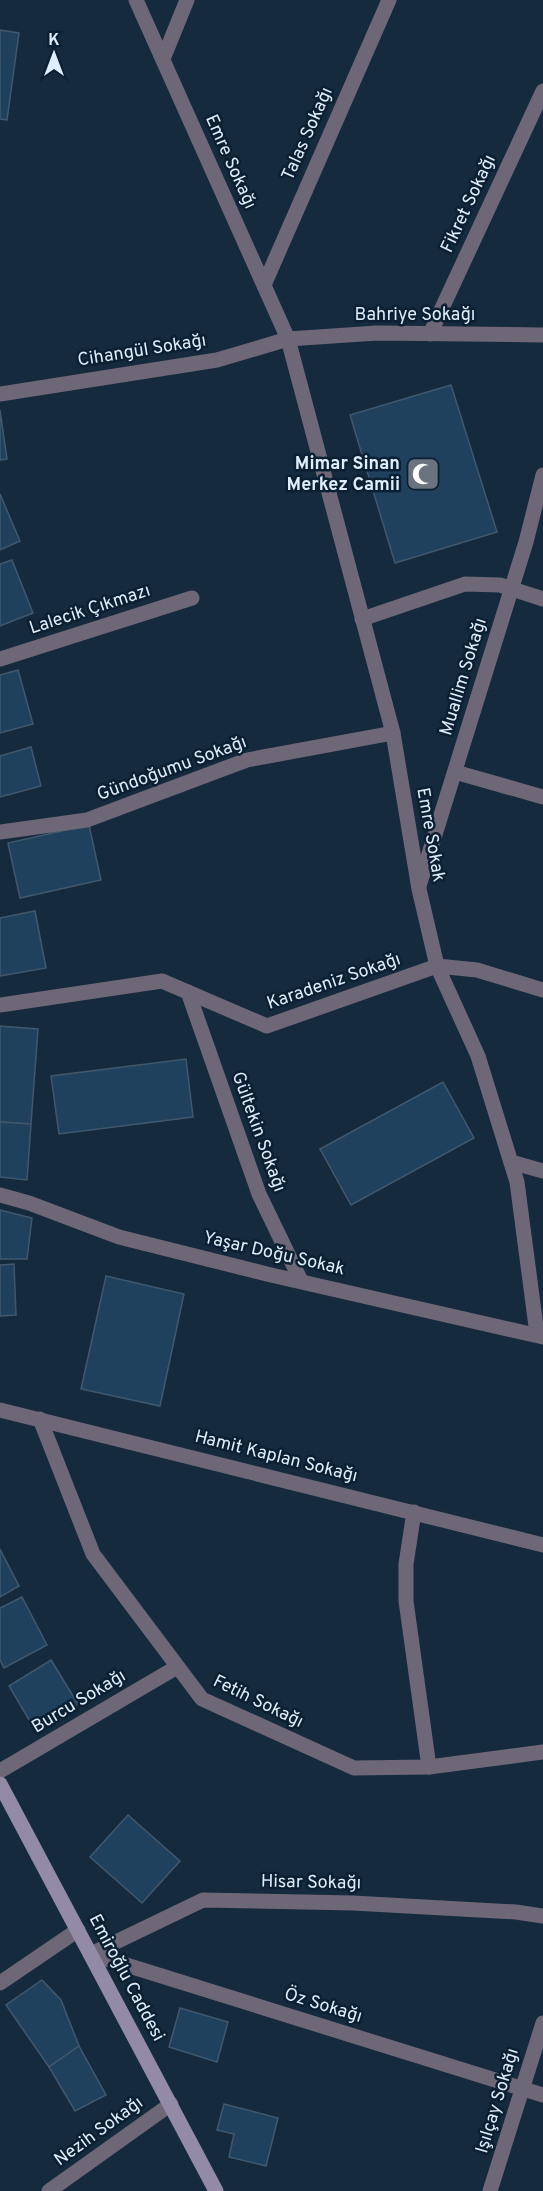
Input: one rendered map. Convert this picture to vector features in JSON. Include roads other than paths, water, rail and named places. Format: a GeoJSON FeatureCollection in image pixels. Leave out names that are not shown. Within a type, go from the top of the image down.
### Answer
{"type":"FeatureCollection","features":[{"type":"Feature","properties":{"kind":"street","name":"Emre Sokağı"},"geometry":{"type":"LineString","coordinates":[[136,0],[288,339]]}},
{"type":"Feature","properties":{"kind":"street"},"geometry":{"type":"LineString","coordinates":[[163,59],[187,0]]}},
{"type":"Feature","properties":{"kind":"street","name":"Talas Sokağı"},"geometry":{"type":"LineString","coordinates":[[264,285],[389,0]]}},
{"type":"Feature","properties":{"kind":"street","name":"Fikret Sokağı"},"geometry":{"type":"LineString","coordinates":[[430,334],[543,92]]}},
{"type":"Feature","properties":{"kind":"street","name":"Bahriye Sokağı"},"geometry":{"type":"LineString","coordinates":[[288,339],[377,333],[543,335]]}},
{"type":"Feature","properties":{"kind":"street","name":"Cihangül Sokağı"},"geometry":{"type":"LineString","coordinates":[[0,394],[217,360],[288,339]]}},
{"type":"Feature","properties":{"kind":"street","name":"Emre Sokak"},"geometry":{"type":"LineString","coordinates":[[288,339],[393,733],[418,889],[437,966],[478,1056],[518,1182],[540,1335]]}},
{"type":"Feature","properties":{"kind":"street","name":"Muallim Sokağı"},"geometry":{"type":"LineString","coordinates":[[418,889],[526,542],[543,475]]}},
{"type":"Feature","properties":{"kind":"street"},"geometry":{"type":"LineString","coordinates":[[362,619],[465,584],[488,584],[543,599]]}},
{"type":"Feature","properties":{"kind":"street","name":"Lalecik Çıkmazı"},"geometry":{"type":"LineString","coordinates":[[0,659],[192,598]]}},
{"type":"Feature","properties":{"kind":"street","name":"Gündoğumu Sokağı"},"geometry":{"type":"LineString","coordinates":[[0,832],[87,820],[247,760],[393,733]]}},
{"type":"Feature","properties":{"kind":"street"},"geometry":{"type":"LineString","coordinates":[[455,772],[543,797]]}},
{"type":"Feature","properties":{"kind":"street","name":"Karadeniz Sokağı"},"geometry":{"type":"LineString","coordinates":[[0,1005],[162,981],[267,1026],[437,966],[477,970],[543,990]]}},
{"type":"Feature","properties":{"kind":"street","name":"Gültekin Sokağı"},"geometry":{"type":"LineString","coordinates":[[188,992],[259,1194],[302,1281]]}},
{"type":"Feature","properties":{"kind":"street"},"geometry":{"type":"LineString","coordinates":[[511,1162],[543,1171]]}},
{"type":"Feature","properties":{"kind":"street","name":"Yaşar Doğu Sokak"},"geometry":{"type":"LineString","coordinates":[[0,1195],[29,1203],[119,1237],[271,1275],[540,1335]]}},
{"type":"Feature","properties":{"kind":"street","name":"Hamit Kaplan Sokağı"},"geometry":{"type":"LineString","coordinates":[[0,1410],[543,1545]]}},
{"type":"Feature","properties":{"kind":"street","name":"Fetih Sokağı"},"geometry":{"type":"LineString","coordinates":[[40,1419],[93,1554],[202,1699],[354,1768],[429,1767],[543,1752]]}},
{"type":"Feature","properties":{"kind":"street"},"geometry":{"type":"LineString","coordinates":[[414,1512],[406,1564],[406,1601],[429,1767]]}},
{"type":"Feature","properties":{"kind":"street","name":"Burcu Sokağı"},"geometry":{"type":"LineString","coordinates":[[0,1772],[177,1667]]}},
{"type":"Feature","properties":{"kind":"street","name":"Emiroğlu Caddesi"},"geometry":{"type":"LineString","coordinates":[[0,1784],[216,2191]]}},
{"type":"Feature","properties":{"kind":"street","name":"Hisar Sokağı"},"geometry":{"type":"LineString","coordinates":[[91,1954],[203,1900],[353,1903],[516,1912],[543,1916]]}},
{"type":"Feature","properties":{"kind":"street"},"geometry":{"type":"LineString","coordinates":[[0,1983],[78,1930]]}},
{"type":"Feature","properties":{"kind":"street","name":"Öz Sokağı"},"geometry":{"type":"LineString","coordinates":[[91,1954],[543,2095]]}},
{"type":"Feature","properties":{"kind":"street","name":"Işılçay Sokağı"},"geometry":{"type":"LineString","coordinates":[[490,2191],[543,2023]]}},
{"type":"Feature","properties":{"kind":"street","name":"Nezih Sokağı"},"geometry":{"type":"LineString","coordinates":[[49,2191],[171,2104]]}},
{"type":"Feature","properties":{"kind":"place","name":"Mimar Sinan Merkez Camii"},"geometry":{"type":"Point","coordinates":[423,474]}}]}
